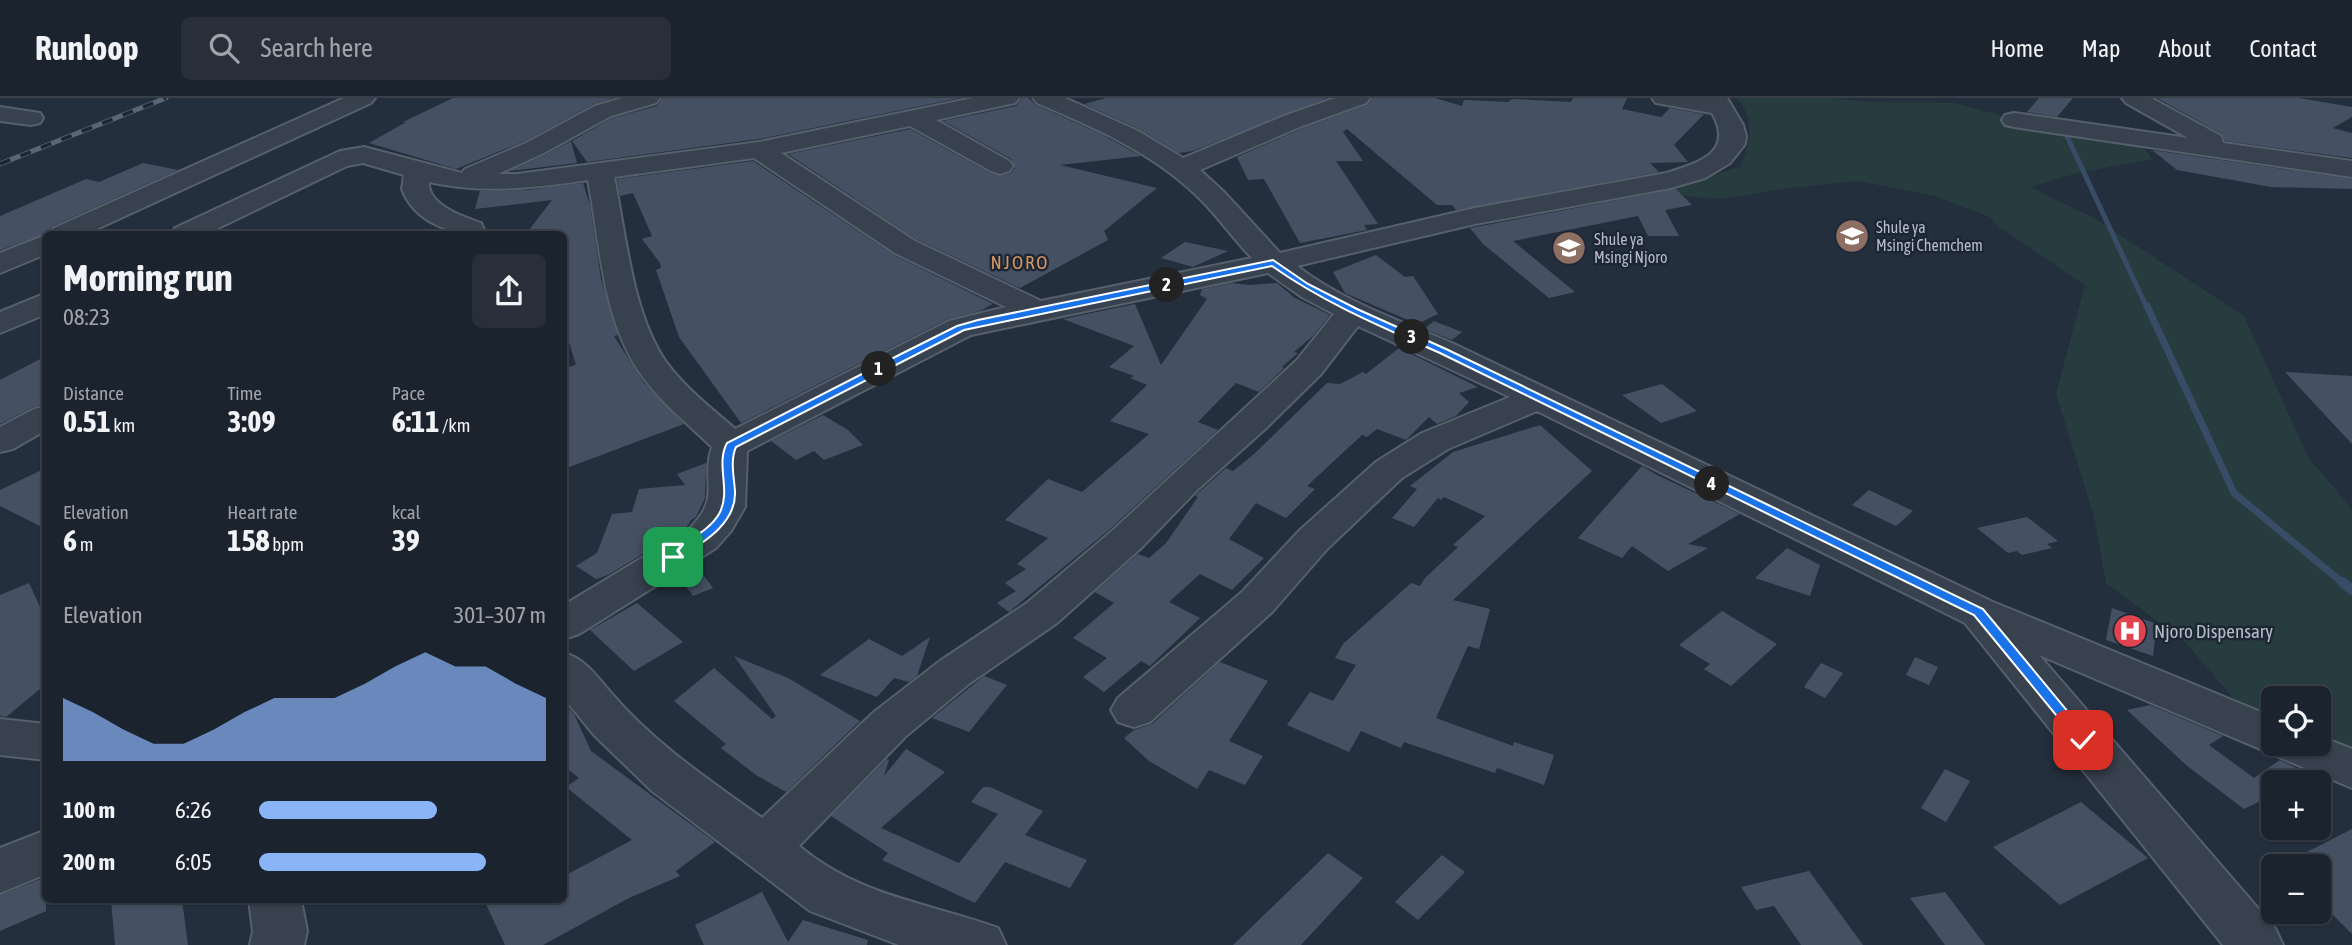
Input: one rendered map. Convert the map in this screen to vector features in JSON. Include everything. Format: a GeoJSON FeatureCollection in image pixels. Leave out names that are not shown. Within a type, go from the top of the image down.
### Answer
{"type":"FeatureCollection","features":[{"type":"Feature","properties":{"kind":"street"},"geometry":{"type":"LineString","coordinates":[[71,231],[363,98]]}},
{"type":"Feature","properties":{"kind":"street"},"geometry":{"type":"LineString","coordinates":[[461,181],[536,148],[601,105],[648,98]]}},
{"type":"Feature","properties":{"kind":"street"},"geometry":{"type":"LineString","coordinates":[[191,231],[340,159],[364,155],[417,172],[461,181],[517,182],[759,150],[961,102],[1007,98]]}},
{"type":"Feature","properties":{"kind":"street"},"geometry":{"type":"LineString","coordinates":[[1045,98],[1140,141],[1182,168],[1207,190],[1273,263],[1305,286],[1353,311],[1978,612],[2261,731]]}},
{"type":"Feature","properties":{"kind":"street"},"geometry":{"type":"LineString","coordinates":[[1182,168],[1293,121],[1358,98]]}},
{"type":"Feature","properties":{"kind":"street"},"geometry":{"type":"LineString","coordinates":[[567,622],[702,539],[712,529],[723,516],[730,498],[727,454],[731,445],[960,328],[1034,309],[1273,263],[1475,216],[1671,180],[1696,172],[1721,158],[1732,144],[1734,136],[1719,103],[1664,98]]}},
{"type":"Feature","properties":{"kind":"street"},"geometry":{"type":"LineString","coordinates":[[2134,98],[2229,150]]}},
{"type":"Feature","properties":{"kind":"street"},"geometry":{"type":"LineString","coordinates":[[0,114],[31,118]]}},
{"type":"Feature","properties":{"kind":"street"},"geometry":{"type":"LineString","coordinates":[[911,116],[1000,166]]}},
{"type":"Feature","properties":{"kind":"street"},"geometry":{"type":"LineString","coordinates":[[2014,120],[2352,169]]}},
{"type":"Feature","properties":{"kind":"street"},"geometry":{"type":"LineString","coordinates":[[759,150],[905,247],[1034,309]]}},
{"type":"Feature","properties":{"kind":"street"},"geometry":{"type":"LineString","coordinates":[[417,172],[415,190],[419,198],[453,223],[471,231]]}},
{"type":"Feature","properties":{"kind":"street"},"geometry":{"type":"LineString","coordinates":[[600,173],[614,252],[636,335],[653,367],[731,445]]}},
{"type":"Feature","properties":{"kind":"street"},"geometry":{"type":"LineString","coordinates":[[0,264],[42,245]]}},
{"type":"Feature","properties":{"kind":"street"},"geometry":{"type":"LineString","coordinates":[[0,324],[42,304]]}},
{"type":"Feature","properties":{"kind":"street"},"geometry":{"type":"LineString","coordinates":[[765,847],[890,724],[955,672],[1042,613],[1126,540],[1184,482],[1253,422],[1309,367],[1353,311]]}},
{"type":"Feature","properties":{"kind":"street"},"geometry":{"type":"LineString","coordinates":[[1134,710],[1257,602],[1313,540],[1389,470],[1436,441],[1538,398]]}},
{"type":"Feature","properties":{"kind":"street"},"geometry":{"type":"LineString","coordinates":[[0,441],[42,418]]}},
{"type":"Feature","properties":{"kind":"street"},"geometry":{"type":"LineString","coordinates":[[1978,612],[2256,945]]}},
{"type":"Feature","properties":{"kind":"street"},"geometry":{"type":"LineString","coordinates":[[567,673],[610,723],[669,778],[828,895],[889,919],[979,945]]}},
{"type":"Feature","properties":{"kind":"street"},"geometry":{"type":"LineString","coordinates":[[0,737],[42,742]]}},
{"type":"Feature","properties":{"kind":"street"},"geometry":{"type":"LineString","coordinates":[[2320,756],[2352,769]]}},
{"type":"Feature","properties":{"kind":"street"},"geometry":{"type":"LineString","coordinates":[[0,871],[42,853]]}},
{"type":"Feature","properties":{"kind":"street"},"geometry":{"type":"LineString","coordinates":[[275,903],[280,931],[277,945]]}},
{"type":"Feature","properties":{"kind":"green space"},"geometry":{"type":"Polygon","coordinates":[[[1736,98],[1832,98],[1868,102],[1954,103],[2033,124],[2139,142],[2152,159],[2078,173],[2030,187],[2094,218],[2244,316],[2308,457],[2352,509],[2352,759],[2331,750],[2331,686],[2261,686],[2261,720],[2248,715],[2185,642],[2106,583],[2094,516],[2056,394],[2085,285],[1999,227],[1990,217],[1935,196],[1858,181],[1788,188],[1721,199],[1660,194],[1741,166],[1749,140],[1749,122],[1736,98]]]}},
{"type":"Feature","properties":{"kind":"building"},"geometry":{"type":"Polygon","coordinates":[[[453,98],[613,98],[594,104],[525,141],[456,169],[369,143],[406,122],[403,122],[453,98]]]}},
{"type":"Feature","properties":{"kind":"building"},"geometry":{"type":"Polygon","coordinates":[[[663,98],[960,98],[759,139],[587,162],[572,141],[612,118],[657,106],[663,98]]]}},
{"type":"Feature","properties":{"kind":"building"},"geometry":{"type":"Polygon","coordinates":[[[1022,98],[1028,98],[1036,105],[1099,133],[1141,156],[1060,165],[1157,188],[1104,231],[1108,240],[1020,288],[916,239],[788,154],[910,129],[990,173],[1001,176],[1015,168],[1011,159],[943,121],[1016,106],[1022,98]]]}},
{"type":"Feature","properties":{"kind":"building"},"geometry":{"type":"Polygon","coordinates":[[[1106,98],[1327,98],[1193,151],[1179,153],[1139,129],[1084,104],[1106,98]]]}},
{"type":"Feature","properties":{"kind":"building"},"geometry":{"type":"Polygon","coordinates":[[[1373,98],[1435,98],[1462,106],[1464,100],[1571,102],[1573,98],[1627,98],[1622,109],[1661,117],[1670,108],[1704,114],[1674,145],[1688,162],[1650,163],[1659,172],[1456,210],[1452,205],[1437,205],[1347,129],[1343,132],[1363,161],[1336,161],[1378,224],[1364,225],[1367,230],[1300,243],[1264,179],[1248,180],[1237,157],[1303,128],[1367,105],[1373,98]]]}},
{"type":"Feature","properties":{"kind":"building"},"geometry":{"type":"Polygon","coordinates":[[[2039,98],[2073,98],[2057,117],[2027,112],[2039,98]]]}},
{"type":"Feature","properties":{"kind":"building"},"geometry":{"type":"Polygon","coordinates":[[[2157,98],[2299,98],[2352,107],[2352,117],[2333,128],[2352,133],[2352,158],[2225,141],[2222,134],[2157,98]]]}},
{"type":"Feature","properties":{"kind":"building"},"geometry":{"type":"Polygon","coordinates":[[[571,141],[577,163],[510,171],[545,155],[571,141]]]}},
{"type":"Feature","properties":{"kind":"building"},"geometry":{"type":"Polygon","coordinates":[[[2152,150],[2352,179],[2352,189],[2271,187],[2177,170],[2152,150]]]}},
{"type":"Feature","properties":{"kind":"building"},"geometry":{"type":"Polygon","coordinates":[[[753,161],[894,255],[993,304],[980,311],[948,319],[741,423],[679,337],[656,270],[661,268],[660,263],[642,239],[652,236],[633,193],[620,196],[617,179],[753,161]]]}},
{"type":"Feature","properties":{"kind":"building"},"geometry":{"type":"Polygon","coordinates":[[[143,163],[178,170],[53,226],[49,231],[42,231],[42,235],[0,250],[0,216],[86,179],[99,182],[143,163]]]}},
{"type":"Feature","properties":{"kind":"building"},"geometry":{"type":"Polygon","coordinates":[[[583,183],[590,205],[601,279],[618,335],[614,336],[644,383],[684,424],[567,468],[567,367],[576,365],[567,336],[567,231],[528,231],[552,200],[475,209],[480,191],[528,190],[583,183]]]}},
{"type":"Feature","properties":{"kind":"building"},"geometry":{"type":"Polygon","coordinates":[[[1676,189],[1692,205],[1665,210],[1679,236],[1648,236],[1638,216],[1513,241],[1575,292],[1549,298],[1483,244],[1470,228],[1676,189]]]}},
{"type":"Feature","properties":{"kind":"building"},"geometry":{"type":"Polygon","coordinates":[[[1185,242],[1228,251],[1193,267],[1161,258],[1185,242]]]}},
{"type":"Feature","properties":{"kind":"building"},"geometry":{"type":"Polygon","coordinates":[[[1376,255],[1405,277],[1413,276],[1438,314],[1417,324],[1345,293],[1333,272],[1376,255]]]}},
{"type":"Feature","properties":{"kind":"building"},"geometry":{"type":"Polygon","coordinates":[[[1232,283],[1277,283],[1295,298],[1330,315],[1313,336],[1294,352],[1298,353],[1259,392],[1236,383],[1198,422],[1218,430],[1110,529],[1009,612],[997,603],[1016,591],[1005,583],[1026,569],[1017,564],[1048,538],[1005,520],[1048,479],[1082,492],[1149,434],[1110,421],[1147,385],[1130,378],[1134,376],[1109,367],[1134,346],[1063,319],[1135,304],[1161,365],[1207,299],[1200,295],[1202,289],[1232,283]]]}},
{"type":"Feature","properties":{"kind":"building"},"geometry":{"type":"Polygon","coordinates":[[[1434,321],[1462,332],[1452,340],[1424,329],[1434,321]]]}},
{"type":"Feature","properties":{"kind":"building"},"geometry":{"type":"Polygon","coordinates":[[[1399,348],[1478,387],[1459,393],[1469,402],[1456,416],[1437,424],[1429,417],[1406,440],[1377,429],[1367,437],[1362,435],[1307,486],[1315,489],[1286,518],[1256,503],[1229,539],[1264,558],[1232,590],[1200,574],[1169,602],[1200,618],[1150,666],[1141,661],[1104,692],[1083,677],[1107,658],[1073,638],[1114,603],[1095,592],[1138,554],[1149,558],[1166,543],[1199,492],[1226,468],[1233,471],[1254,454],[1327,383],[1340,384],[1363,372],[1366,374],[1399,348]]]}},
{"type":"Feature","properties":{"kind":"building"},"geometry":{"type":"Polygon","coordinates":[[[42,358],[42,404],[0,424],[0,380],[42,358]]]}},
{"type":"Feature","properties":{"kind":"building"},"geometry":{"type":"Polygon","coordinates":[[[2285,372],[2352,376],[2352,444],[2285,372]]]}},
{"type":"Feature","properties":{"kind":"building"},"geometry":{"type":"Polygon","coordinates":[[[1662,384],[1697,411],[1661,423],[1622,395],[1662,384]]]}},
{"type":"Feature","properties":{"kind":"building"},"geometry":{"type":"Polygon","coordinates":[[[823,415],[848,430],[863,445],[824,460],[814,451],[796,460],[771,441],[823,415]]]}},
{"type":"Feature","properties":{"kind":"building"},"geometry":{"type":"Polygon","coordinates":[[[1540,425],[1592,471],[1453,600],[1490,609],[1479,649],[1468,646],[1436,718],[1513,746],[1514,742],[1554,755],[1544,785],[1497,768],[1495,773],[1404,742],[1401,748],[1361,731],[1349,752],[1287,725],[1310,692],[1333,701],[1356,665],[1335,658],[1343,644],[1411,583],[1420,586],[1458,547],[1453,545],[1485,516],[1444,497],[1441,500],[1438,498],[1414,527],[1392,518],[1417,489],[1410,486],[1453,452],[1540,425]]]}},
{"type":"Feature","properties":{"kind":"building"},"geometry":{"type":"Polygon","coordinates":[[[706,463],[705,498],[696,517],[686,528],[608,575],[596,579],[576,566],[597,553],[612,514],[632,512],[639,489],[685,485],[677,474],[706,463]]]}},
{"type":"Feature","properties":{"kind":"building"},"geometry":{"type":"Polygon","coordinates":[[[1642,466],[1740,514],[1688,544],[1708,548],[1668,571],[1632,546],[1622,558],[1578,538],[1642,466]]]}},
{"type":"Feature","properties":{"kind":"building"},"geometry":{"type":"Polygon","coordinates":[[[42,470],[42,527],[0,506],[0,490],[42,470]]]}},
{"type":"Feature","properties":{"kind":"building"},"geometry":{"type":"Polygon","coordinates":[[[1869,490],[1913,511],[1896,526],[1852,505],[1869,490]]]}},
{"type":"Feature","properties":{"kind":"building"},"geometry":{"type":"Polygon","coordinates":[[[2027,517],[2058,541],[2047,544],[2052,548],[2022,555],[2017,551],[2008,553],[1977,528],[2027,517]]]}},
{"type":"Feature","properties":{"kind":"building"},"geometry":{"type":"Polygon","coordinates":[[[1787,548],[1820,565],[1810,596],[1755,578],[1787,548]]]}},
{"type":"Feature","properties":{"kind":"building"},"geometry":{"type":"Polygon","coordinates":[[[695,564],[713,588],[693,596],[678,575],[695,564]]]}},
{"type":"Feature","properties":{"kind":"building"},"geometry":{"type":"Polygon","coordinates":[[[29,583],[42,611],[42,687],[6,717],[0,716],[0,595],[29,583]]]}},
{"type":"Feature","properties":{"kind":"building"},"geometry":{"type":"Polygon","coordinates":[[[637,603],[683,642],[634,671],[590,630],[637,603]]]}},
{"type":"Feature","properties":{"kind":"building","name":"Njoro Dispensary"},"geometry":{"type":"Polygon","coordinates":[[[2112,608],[2157,624],[2153,656],[2106,640],[2112,608]]]}},
{"type":"Feature","properties":{"kind":"building"},"geometry":{"type":"Polygon","coordinates":[[[1722,611],[1777,644],[1731,686],[1704,669],[1710,664],[1679,645],[1722,611]]]}},
{"type":"Feature","properties":{"kind":"building"},"geometry":{"type":"Polygon","coordinates":[[[930,637],[917,676],[909,682],[894,678],[877,697],[820,675],[869,639],[902,656],[930,637]]]}},
{"type":"Feature","properties":{"kind":"building"},"geometry":{"type":"Polygon","coordinates":[[[734,656],[788,678],[860,721],[786,792],[756,775],[721,748],[726,744],[674,701],[714,668],[772,719],[776,716],[734,656]]]}},
{"type":"Feature","properties":{"kind":"building"},"geometry":{"type":"Polygon","coordinates":[[[1915,657],[1938,667],[1929,685],[1906,675],[1915,657]]]}},
{"type":"Feature","properties":{"kind":"building"},"geometry":{"type":"Polygon","coordinates":[[[1220,662],[1268,681],[1229,741],[1263,756],[1245,785],[1209,770],[1197,789],[1149,761],[1124,738],[1134,730],[1152,724],[1220,662]]]}},
{"type":"Feature","properties":{"kind":"building"},"geometry":{"type":"Polygon","coordinates":[[[1821,663],[1843,673],[1825,698],[1804,687],[1821,663]]]}},
{"type":"Feature","properties":{"kind":"building"},"geometry":{"type":"Polygon","coordinates":[[[984,676],[1007,685],[969,732],[932,718],[984,676]]]}},
{"type":"Feature","properties":{"kind":"building"},"geometry":{"type":"Polygon","coordinates":[[[2150,705],[2223,736],[2209,745],[2254,778],[2261,773],[2261,801],[2244,809],[2186,765],[2127,710],[2150,705]]]}},
{"type":"Feature","properties":{"kind":"building"},"geometry":{"type":"Polygon","coordinates":[[[567,706],[575,716],[591,751],[715,842],[676,871],[680,876],[629,898],[543,945],[505,945],[485,903],[567,903],[567,874],[632,840],[567,788],[579,778],[567,768],[567,706]]]}},
{"type":"Feature","properties":{"kind":"building"},"geometry":{"type":"Polygon","coordinates":[[[906,749],[945,772],[881,828],[959,863],[998,814],[971,802],[983,787],[990,787],[1043,811],[1025,835],[1087,860],[1070,888],[1005,862],[975,903],[882,860],[888,853],[831,816],[887,759],[889,760],[884,776],[906,749]]]}},
{"type":"Feature","properties":{"kind":"building"},"geometry":{"type":"Polygon","coordinates":[[[2280,760],[2300,770],[2266,770],[2280,760]]]}},
{"type":"Feature","properties":{"kind":"building"},"geometry":{"type":"Polygon","coordinates":[[[1945,769],[1970,781],[1946,822],[1921,808],[1945,769]]]}},
{"type":"Feature","properties":{"kind":"building"},"geometry":{"type":"Polygon","coordinates":[[[2081,802],[2148,858],[2060,905],[1993,847],[2081,802]]]}},
{"type":"Feature","properties":{"kind":"building"},"geometry":{"type":"Polygon","coordinates":[[[2352,829],[2352,934],[2331,913],[2331,854],[2303,854],[2352,829]]]}},
{"type":"Feature","properties":{"kind":"building"},"geometry":{"type":"Polygon","coordinates":[[[1328,853],[1363,878],[1301,945],[1233,945],[1328,853]]]}},
{"type":"Feature","properties":{"kind":"building"},"geometry":{"type":"Polygon","coordinates":[[[1442,855],[1465,872],[1418,920],[1395,902],[1442,855]]]}},
{"type":"Feature","properties":{"kind":"building"},"geometry":{"type":"Polygon","coordinates":[[[1809,871],[1863,945],[1801,945],[1774,906],[1756,910],[1741,887],[1809,871]]]}},
{"type":"Feature","properties":{"kind":"building"},"geometry":{"type":"Polygon","coordinates":[[[42,879],[42,903],[46,903],[46,911],[0,931],[0,895],[42,879]]]}},
{"type":"Feature","properties":{"kind":"building"},"geometry":{"type":"Polygon","coordinates":[[[762,892],[788,942],[803,920],[868,940],[867,945],[704,945],[695,925],[762,892]]]}},
{"type":"Feature","properties":{"kind":"building"},"geometry":{"type":"Polygon","coordinates":[[[1945,892],[1985,945],[1945,945],[1910,898],[1945,892]]]}},
{"type":"Feature","properties":{"kind":"building"},"geometry":{"type":"Polygon","coordinates":[[[111,903],[182,903],[188,945],[115,945],[111,903]]]}},
{"type":"Feature","properties":{"kind":"waterway"},"geometry":{"type":"LineString","coordinates":[[2066,134],[2147,308]]}},
{"type":"Feature","properties":{"kind":"waterway"},"geometry":{"type":"LineString","coordinates":[[2147,306],[2234,493],[2344,584]]}},
{"type":"Feature","properties":{"kind":"waterway"},"geometry":{"type":"LineString","coordinates":[[2342,582],[2352,590]]}},
{"type":"Feature","properties":{"kind":"railway"},"geometry":{"type":"LineString","coordinates":[[0,164],[166,98]]}},
{"type":"Feature","properties":{"kind":"place","name":"Shule ya Msingi Chemchem"},"geometry":{"type":"Point","coordinates":[1852,236]}},
{"type":"Feature","properties":{"kind":"place","name":"Shule ya Msingi Njoro"},"geometry":{"type":"Point","coordinates":[1569,248]}},
{"type":"Feature","properties":{"kind":"place","name":"Njoro Dispensary"},"geometry":{"type":"Point","coordinates":[2130,631]}},
{"type":"Feature","properties":{"kind":"district","name":"NJORO"},"geometry":{"type":"Point","coordinates":[1020,262]}},
{"type":"Feature","properties":{"kind":"route"},"geometry":{"type":"LineString","coordinates":[[673,557],[702,539],[728,508],[730,498],[727,454],[731,445],[960,328],[1034,309],[1273,263],[1305,286],[1353,311],[1443,351],[1978,612],[2083,740]]}}]}
